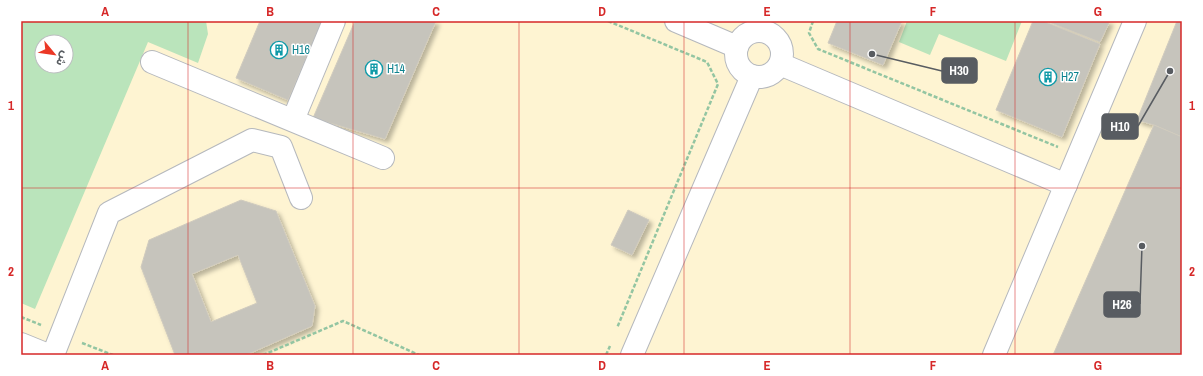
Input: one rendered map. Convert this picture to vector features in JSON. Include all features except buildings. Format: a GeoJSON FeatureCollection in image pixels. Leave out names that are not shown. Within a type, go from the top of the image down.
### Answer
{"type":"FeatureCollection","features":[{"type":"Feature","properties":{"kind":"lane"},"geometry":{"type":"LineString","coordinates":[[293,120],[334,21]]}},
{"type":"Feature","properties":{"kind":"lane"},"geometry":{"type":"LineString","coordinates":[[676,21],[737,47]]}},
{"type":"Feature","properties":{"kind":"lane"},"geometry":{"type":"LineString","coordinates":[[994,355],[1136,21]]}},
{"type":"Feature","properties":{"kind":"lane"},"geometry":{"type":"LineString","coordinates":[[773,27],[782,51],[780,64],[775,71],[768,75],[752,76],[740,68],[737,61],[737,47],[740,41],[751,33],[773,27]]}},
{"type":"Feature","properties":{"kind":"lane"},"geometry":{"type":"LineString","coordinates":[[152,62],[383,158]]}},
{"type":"Feature","properties":{"kind":"lane"},"geometry":{"type":"LineString","coordinates":[[780,64],[1066,185]]}},
{"type":"Feature","properties":{"kind":"lane"},"geometry":{"type":"LineString","coordinates":[[632,355],[752,76]]}},
{"type":"Feature","properties":{"kind":"lane"},"geometry":{"type":"LineString","coordinates":[[53,355],[109,212],[252,140],[280,147],[301,198]]}},
{"type":"Feature","properties":{"kind":"lane"},"geometry":{"type":"LineString","coordinates":[[21,344],[48,355]]}},
{"type":"Feature","properties":{"kind":"path"},"geometry":{"type":"LineString","coordinates":[[608,21],[707,62],[718,84],[615,333]]}},
{"type":"Feature","properties":{"kind":"path"},"geometry":{"type":"LineString","coordinates":[[814,21],[809,33],[818,49],[1060,148]]}},
{"type":"Feature","properties":{"kind":"path"},"geometry":{"type":"LineString","coordinates":[[263,355],[343,321],[419,355]]}},
{"type":"Feature","properties":{"kind":"path"},"geometry":{"type":"LineString","coordinates":[[61,334],[113,355]]}},
{"type":"Feature","properties":{"kind":"path"},"geometry":{"type":"LineString","coordinates":[[606,355],[612,340]]}},
{"type":"Feature","properties":{"kind":"shaded area"},"geometry":{"type":"Polygon","coordinates":[[[21,21],[1182,21],[1182,355],[21,355],[21,21]]]}},
{"type":"Feature","properties":{"kind":"green space"},"geometry":{"type":"Polygon","coordinates":[[[21,21],[206,21],[208,34],[198,63],[148,42],[35,309],[21,303],[21,21]]]}},
{"type":"Feature","properties":{"kind":"green space"},"geometry":{"type":"Polygon","coordinates":[[[907,21],[1022,21],[1006,61],[939,34],[930,55],[899,42],[907,21]]]}},
{"type":"Feature","properties":{"kind":"place","name":"H16"},"geometry":{"type":"Point","coordinates":[279,50]}},
{"type":"Feature","properties":{"kind":"place","name":"H30"},"geometry":{"type":"Point","coordinates":[872,54]}},
{"type":"Feature","properties":{"kind":"place","name":"H14"},"geometry":{"type":"Point","coordinates":[374,69]}},
{"type":"Feature","properties":{"kind":"place","name":"H10"},"geometry":{"type":"Point","coordinates":[1170,71]}},
{"type":"Feature","properties":{"kind":"place","name":"H27"},"geometry":{"type":"Point","coordinates":[1048,77]}},
{"type":"Feature","properties":{"kind":"place","name":"H26"},"geometry":{"type":"Point","coordinates":[1142,246]}}]}
